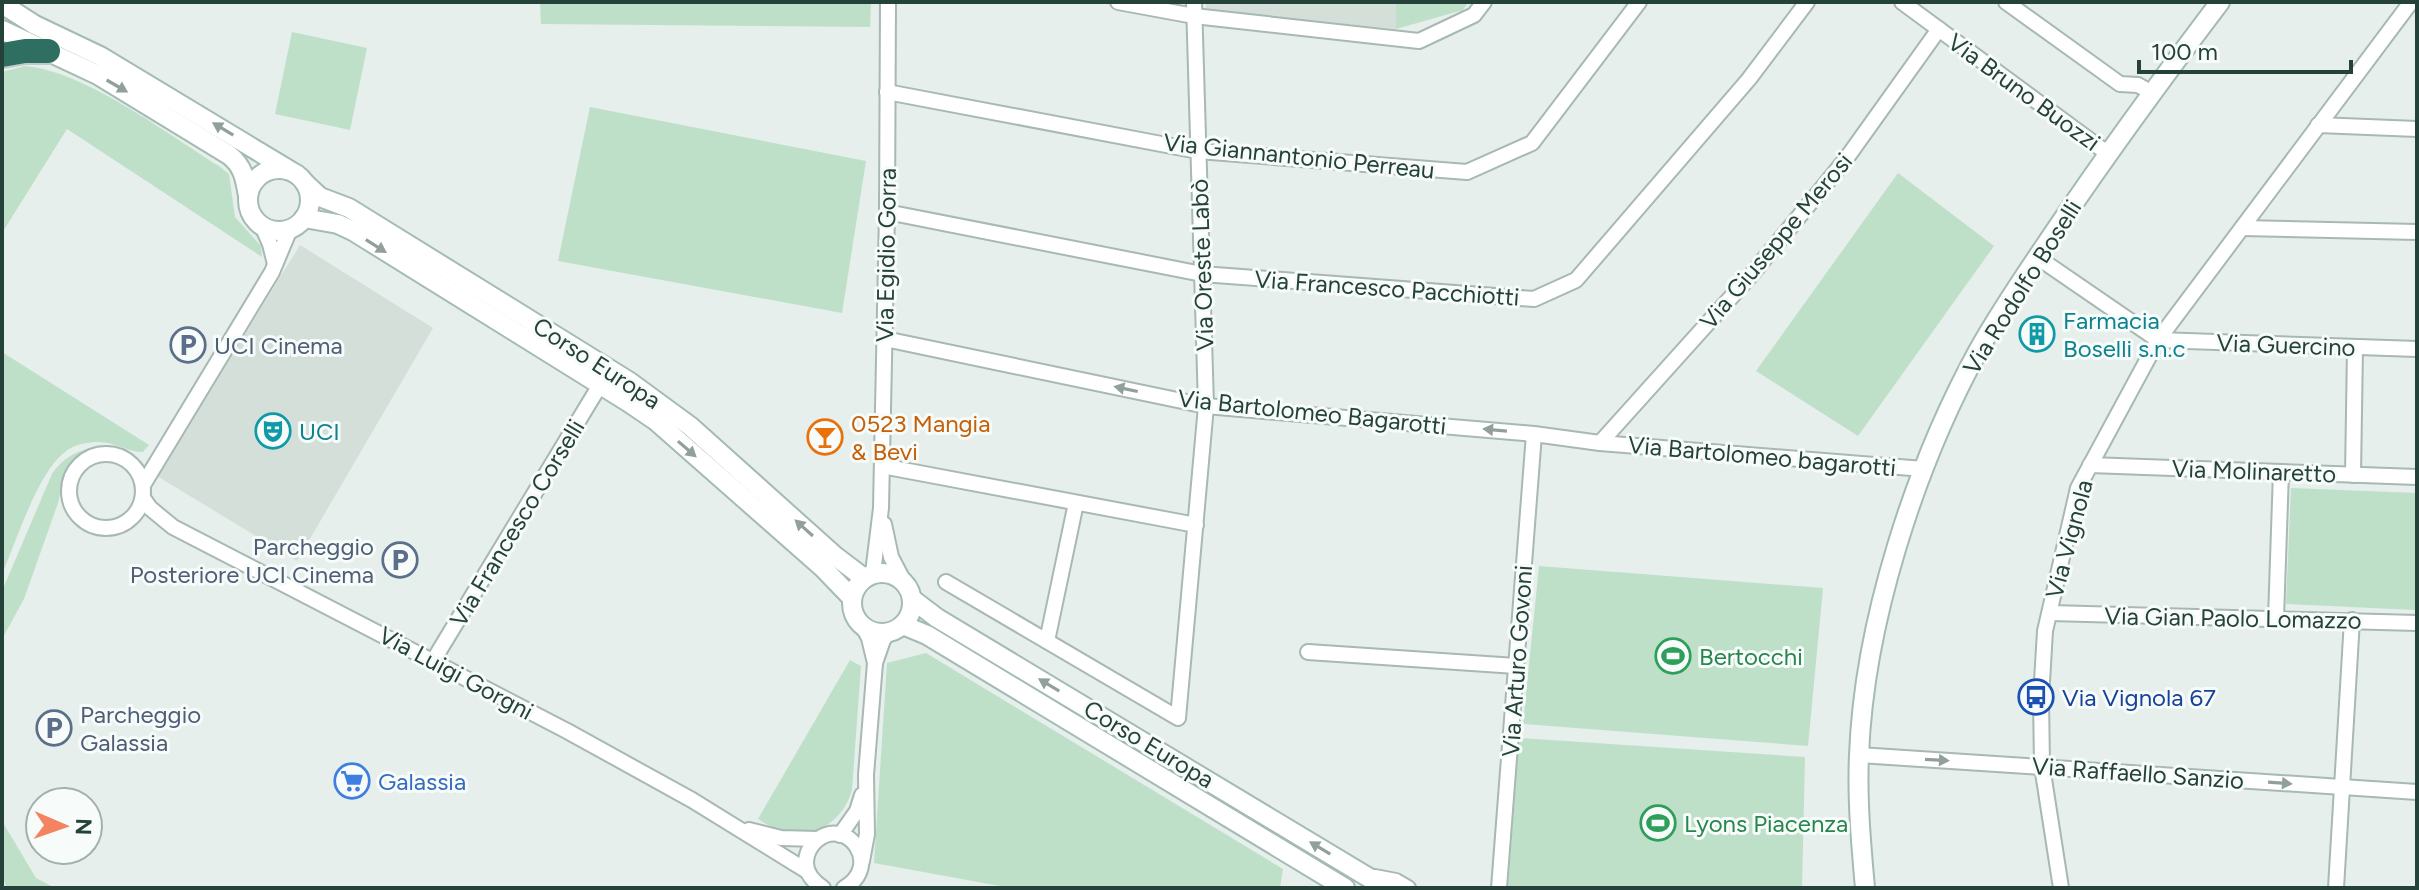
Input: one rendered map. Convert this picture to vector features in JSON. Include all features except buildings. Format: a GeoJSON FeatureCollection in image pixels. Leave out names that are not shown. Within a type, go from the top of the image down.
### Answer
{"type":"FeatureCollection","features":[{"type":"Feature","properties":{"kind":"highway"},"geometry":{"type":"LineString","coordinates":[[2,55],[48,51]]}},
{"type":"Feature","properties":{"kind":"main road"},"geometry":{"type":"LineString","coordinates":[[2,4],[35,25],[100,56],[298,175],[305,183],[310,201],[297,224],[271,230],[262,226],[251,213],[245,174],[229,155],[124,89],[2,30]]}},
{"type":"Feature","properties":{"kind":"main road","name":"Via Rodolfo Boselli"},"geometry":{"type":"LineString","coordinates":[[1865,888],[1859,755],[1867,680],[1882,599],[1916,487],[1978,351],[2107,153],[2214,4]]}},
{"type":"Feature","properties":{"kind":"main road"},"geometry":{"type":"LineString","coordinates":[[248,196],[256,179],[263,174],[289,170]]}},
{"type":"Feature","properties":{"kind":"main road","name":"Corso Europa"},"geometry":{"type":"LineString","coordinates":[[305,183],[320,197],[349,208],[630,382],[690,426],[835,556],[868,576],[888,573],[903,580],[912,599],[937,618],[1386,888]]}},
{"type":"Feature","properties":{"kind":"main road","name":"Corso Europa"},"geometry":{"type":"LineString","coordinates":[[297,224],[325,221],[353,231],[656,421],[823,568],[852,598],[854,614],[863,627],[875,632],[895,629],[927,635],[1345,888]]}},
{"type":"Feature","properties":{"kind":"main road"},"geometry":{"type":"LineString","coordinates":[[852,598],[854,590],[868,576]]}},
{"type":"Feature","properties":{"kind":"main road"},"geometry":{"type":"LineString","coordinates":[[895,629],[909,617],[912,599]]}},
{"type":"Feature","properties":{"kind":"street","name":"Via Egidio Gorra"},"geometry":{"type":"LineString","coordinates":[[868,576],[881,508],[888,2]]}},
{"type":"Feature","properties":{"kind":"street"},"geometry":{"type":"LineString","coordinates":[[1118,2],[1194,9],[1419,41],[1474,15],[1484,2]]}},
{"type":"Feature","properties":{"kind":"street","name":"Via Giannantonio Perreau"},"geometry":{"type":"LineString","coordinates":[[887,92],[1198,151],[1467,172],[1532,143],[1639,2]]}},
{"type":"Feature","properties":{"kind":"street","name":"Via Francesco Pacchiotti"},"geometry":{"type":"LineString","coordinates":[[887,212],[1202,274],[1534,299],[1576,280],[1749,79],[1807,2]]}},
{"type":"Feature","properties":{"kind":"street","name":"Via Bruno Buozzi"},"geometry":{"type":"LineString","coordinates":[[1902,2],[2107,153]]}},
{"type":"Feature","properties":{"kind":"street"},"geometry":{"type":"LineString","coordinates":[[2006,2],[2120,84],[2138,85],[2152,93]]}},
{"type":"Feature","properties":{"kind":"street","name":"Via Vignola"},"geometry":{"type":"LineString","coordinates":[[2061,888],[2042,766],[2041,698],[2045,631],[2078,488],[2158,340],[2411,2]]}},
{"type":"Feature","properties":{"kind":"street","name":"Via Oreste Labò"},"geometry":{"type":"LineString","coordinates":[[1047,641],[1178,718],[1206,406],[1194,9]]}},
{"type":"Feature","properties":{"kind":"street","name":"Via Giuseppe Merosi"},"geometry":{"type":"LineString","coordinates":[[1600,443],[1761,262],[1846,159],[1939,29]]}},
{"type":"Feature","properties":{"kind":"street"},"geometry":{"type":"LineString","coordinates":[[2318,125],[2417,129]]}},
{"type":"Feature","properties":{"kind":"street"},"geometry":{"type":"LineString","coordinates":[[143,491],[139,474],[132,464],[122,457],[100,454],[88,458],[72,474],[69,498],[73,511],[93,527],[119,527],[139,510],[143,491],[161,455],[272,272],[297,224]]}},
{"type":"Feature","properties":{"kind":"street"},"geometry":{"type":"LineString","coordinates":[[262,226],[275,264]]}},
{"type":"Feature","properties":{"kind":"street"},"geometry":{"type":"LineString","coordinates":[[2242,228],[2417,232]]}},
{"type":"Feature","properties":{"kind":"street"},"geometry":{"type":"LineString","coordinates":[[2037,257],[2158,340]]}},
{"type":"Feature","properties":{"kind":"street","name":"Via Bartolomeo Bagarotti"},"geometry":{"type":"LineString","coordinates":[[885,339],[1206,406],[1534,434],[1600,443]]}},
{"type":"Feature","properties":{"kind":"street","name":"Via Guercino"},"geometry":{"type":"LineString","coordinates":[[2158,340],[2417,349]]}},
{"type":"Feature","properties":{"kind":"street"},"geometry":{"type":"LineString","coordinates":[[2353,475],[2355,348]]}},
{"type":"Feature","properties":{"kind":"street","name":"Via Francesco Corselli"},"geometry":{"type":"LineString","coordinates":[[433,661],[600,385]]}},
{"type":"Feature","properties":{"kind":"street","name":"Via Arturo Govoni"},"geometry":{"type":"LineString","coordinates":[[1499,888],[1534,434]]}},
{"type":"Feature","properties":{"kind":"street","name":"Via Bartolomeo bagarotti"},"geometry":{"type":"LineString","coordinates":[[1600,443],[1924,469]]}},
{"type":"Feature","properties":{"kind":"street"},"geometry":{"type":"LineString","coordinates":[[132,464],[161,455]]}},
{"type":"Feature","properties":{"kind":"street","name":"Via Molinaretto"},"geometry":{"type":"LineString","coordinates":[[2090,465],[2417,477]]}},
{"type":"Feature","properties":{"kind":"street"},"geometry":{"type":"LineString","coordinates":[[882,466],[1196,525]]}},
{"type":"Feature","properties":{"kind":"street"},"geometry":{"type":"LineString","coordinates":[[2276,618],[2281,472]]}},
{"type":"Feature","properties":{"kind":"street","name":"Via Luigi Gorgni"},"geometry":{"type":"LineString","coordinates":[[143,491],[150,508],[173,527],[650,777],[737,826],[807,871],[823,888]]}},
{"type":"Feature","properties":{"kind":"street"},"geometry":{"type":"LineString","coordinates":[[946,582],[1047,641],[1076,503]]}},
{"type":"Feature","properties":{"kind":"street","name":"Via Egidio Gorra"},"geometry":{"type":"LineString","coordinates":[[881,508],[888,544],[903,580]]}},
{"type":"Feature","properties":{"kind":"street","name":"Via Luigi Gorgni"},"geometry":{"type":"LineString","coordinates":[[130,520],[173,527]]}},
{"type":"Feature","properties":{"kind":"street","name":"Via Gian Paolo Lomazzo"},"geometry":{"type":"LineString","coordinates":[[2050,613],[2417,623]]}},
{"type":"Feature","properties":{"kind":"street"},"geometry":{"type":"LineString","coordinates":[[2336,888],[2352,620]]}},
{"type":"Feature","properties":{"kind":"street"},"geometry":{"type":"LineString","coordinates":[[844,888],[858,882],[867,834],[866,775],[875,663],[863,627]]}},
{"type":"Feature","properties":{"kind":"street"},"geometry":{"type":"LineString","coordinates":[[875,663],[895,629]]}},
{"type":"Feature","properties":{"kind":"street"},"geometry":{"type":"LineString","coordinates":[[1308,652],[1516,666]]}},
{"type":"Feature","properties":{"kind":"street","name":"Via Raffaello Sanzio"},"geometry":{"type":"LineString","coordinates":[[1859,755],[2417,792]]}},
{"type":"Feature","properties":{"kind":"street"},"geometry":{"type":"LineString","coordinates":[[862,861],[856,844],[840,835],[857,811],[866,775]]}},
{"type":"Feature","properties":{"kind":"street","name":"Via Luigi Gorgni"},"geometry":{"type":"LineString","coordinates":[[737,826],[781,838],[818,839],[825,835],[840,835]]}},
{"type":"Feature","properties":{"kind":"street"},"geometry":{"type":"LineString","coordinates":[[807,871],[807,853],[818,839]]}},
{"type":"Feature","properties":{"kind":"street"},"geometry":{"type":"LineString","coordinates":[[1367,876],[1396,881],[1408,888]]}},
{"type":"Feature","properties":{"kind":"shaded area"},"geometry":{"type":"Polygon","coordinates":[[[1206,2],[1396,2],[1396,29],[1206,10],[1206,2]]]}},
{"type":"Feature","properties":{"kind":"shaded area"},"geometry":{"type":"Polygon","coordinates":[[[300,245],[433,328],[297,561],[157,476],[300,245]]]}},
{"type":"Feature","properties":{"kind":"green space"},"geometry":{"type":"Polygon","coordinates":[[[540,2],[871,2],[870,27],[541,24],[540,2]]]}},
{"type":"Feature","properties":{"kind":"green space"},"geometry":{"type":"Polygon","coordinates":[[[1396,2],[1468,2],[1463,10],[1396,29],[1396,2]]]}},
{"type":"Feature","properties":{"kind":"green space"},"geometry":{"type":"Polygon","coordinates":[[[292,32],[367,48],[350,130],[275,114],[292,32]]]}},
{"type":"Feature","properties":{"kind":"green space"},"geometry":{"type":"Polygon","coordinates":[[[25,66],[48,70],[99,91],[229,174],[235,217],[261,246],[262,257],[67,129],[2,233],[2,72],[25,66]]]}},
{"type":"Feature","properties":{"kind":"green space"},"geometry":{"type":"Polygon","coordinates":[[[590,107],[866,161],[842,313],[558,261],[590,107]]]}},
{"type":"Feature","properties":{"kind":"green space"},"geometry":{"type":"Polygon","coordinates":[[[1898,173],[1994,246],[1858,436],[1756,371],[1898,173]]]}},
{"type":"Feature","properties":{"kind":"green space"},"geometry":{"type":"Polygon","coordinates":[[[2,352],[149,445],[143,452],[95,442],[65,452],[37,491],[2,574],[2,352]]]}},
{"type":"Feature","properties":{"kind":"green space"},"geometry":{"type":"Polygon","coordinates":[[[91,448],[75,458],[66,470],[58,503],[24,599],[2,639],[2,591],[52,474],[69,457],[91,448]]]}},
{"type":"Feature","properties":{"kind":"green space"},"geometry":{"type":"Polygon","coordinates":[[[2291,488],[2417,493],[2415,610],[2286,604],[2291,488]]]}},
{"type":"Feature","properties":{"kind":"green space","name":"Bertocchi"},"geometry":{"type":"Polygon","coordinates":[[[1539,566],[1823,588],[1808,746],[1523,724],[1539,566]]]}},
{"type":"Feature","properties":{"kind":"green space"},"geometry":{"type":"Polygon","coordinates":[[[926,653],[1283,869],[1280,888],[1011,888],[874,863],[887,663],[926,653]]]}},
{"type":"Feature","properties":{"kind":"green space"},"geometry":{"type":"Polygon","coordinates":[[[850,660],[861,666],[852,790],[848,801],[834,819],[816,830],[793,833],[775,829],[758,819],[850,660]]]}},
{"type":"Feature","properties":{"kind":"green space","name":"Lyons Piacenza"},"geometry":{"type":"Polygon","coordinates":[[[1519,738],[1805,757],[1802,888],[1508,888],[1519,738]]]}},
{"type":"Feature","properties":{"kind":"green space"},"geometry":{"type":"Polygon","coordinates":[[[2,821],[24,858],[24,866],[29,866],[36,878],[55,888],[6,888],[2,871],[2,821]]]}},
{"type":"Feature","properties":{"kind":"place","name":"Farmacia Boselli s.n.c"},"geometry":{"type":"Point","coordinates":[2037,334]}},
{"type":"Feature","properties":{"kind":"place","name":"UCI Cinema"},"geometry":{"type":"Point","coordinates":[188,345]}},
{"type":"Feature","properties":{"kind":"place","name":"UCI"},"geometry":{"type":"Point","coordinates":[273,431]}},
{"type":"Feature","properties":{"kind":"place","name":"0523 Mangia & Bevi"},"geometry":{"type":"Point","coordinates":[825,437]}},
{"type":"Feature","properties":{"kind":"place","name":"Parcheggio Posteriore UCI Cinema"},"geometry":{"type":"Point","coordinates":[400,560]}},
{"type":"Feature","properties":{"kind":"place","name":"Bertocchi"},"geometry":{"type":"Point","coordinates":[1673,656]}},
{"type":"Feature","properties":{"kind":"place","name":"Via Vignola 67"},"geometry":{"type":"Point","coordinates":[2036,697]}},
{"type":"Feature","properties":{"kind":"place","name":"Parcheggio Galassia"},"geometry":{"type":"Point","coordinates":[54,728]}},
{"type":"Feature","properties":{"kind":"place","name":"Galassia"},"geometry":{"type":"Point","coordinates":[352,781]}},
{"type":"Feature","properties":{"kind":"place","name":"Lyons Piacenza"},"geometry":{"type":"Point","coordinates":[1658,823]}}]}
